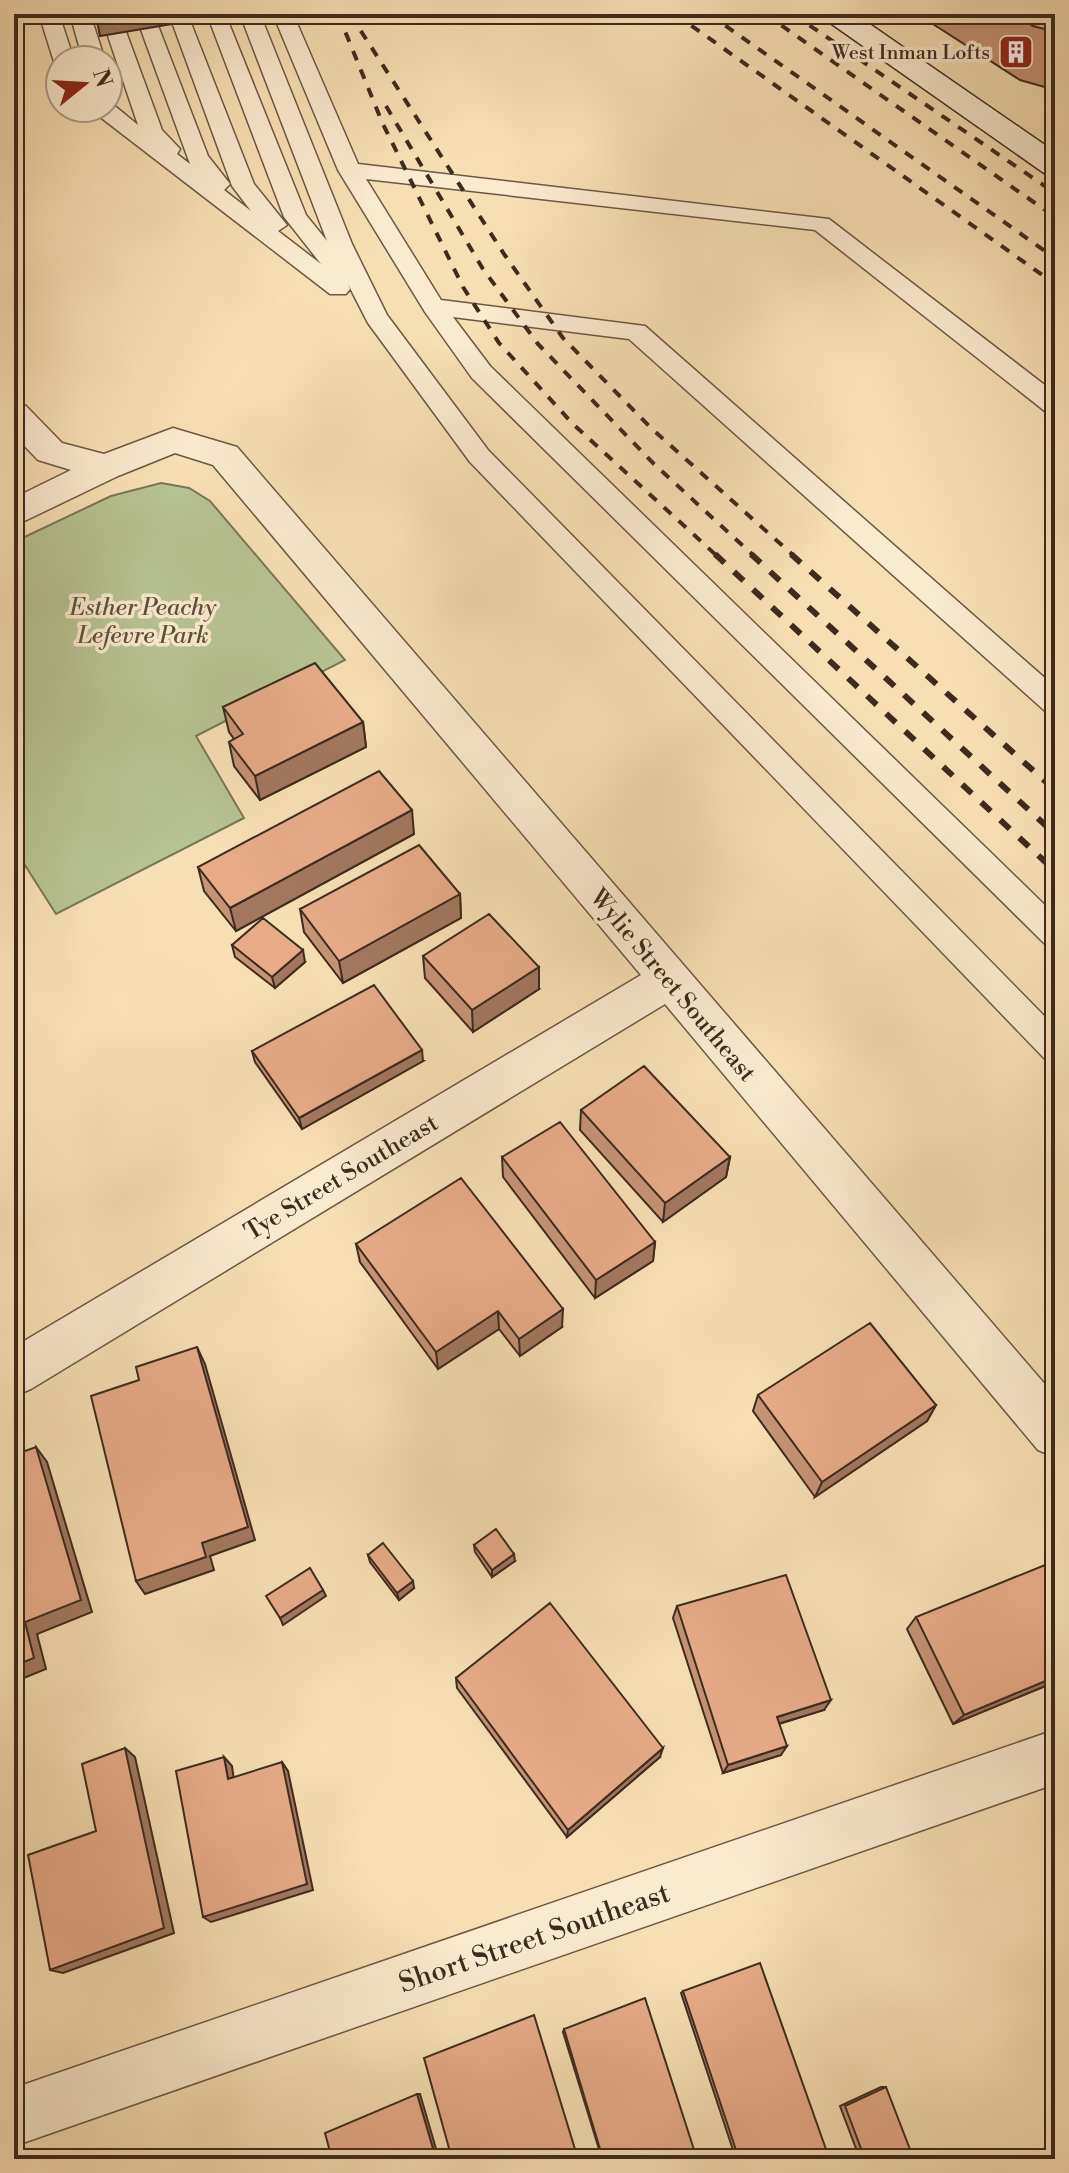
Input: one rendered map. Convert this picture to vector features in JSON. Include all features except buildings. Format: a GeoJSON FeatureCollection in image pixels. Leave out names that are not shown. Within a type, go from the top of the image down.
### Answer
{"type":"FeatureCollection","features":[{"type":"Feature","properties":{"kind":"street"},"geometry":{"type":"LineString","coordinates":[[836,14],[1055,166]]}},
{"type":"Feature","properties":{"kind":"street"},"geometry":{"type":"LineString","coordinates":[[14,414],[50,452],[106,467]]}},
{"type":"Feature","properties":{"kind":"street","name":"Wylie Street Southeast"},"geometry":{"type":"LineString","coordinates":[[14,513],[106,467],[173,440],[225,456],[1055,1433]]}},
{"type":"Feature","properties":{"kind":"street","name":"Tye Street Southeast"},"geometry":{"type":"LineString","coordinates":[[14,1373],[669,980]]}},
{"type":"Feature","properties":{"kind":"street","name":"Short Street Southeast"},"geometry":{"type":"LineString","coordinates":[[14,2117],[1055,1757]]}},
{"type":"Feature","properties":{"kind":"lane"},"geometry":{"type":"LineString","coordinates":[[49,14],[58,44]]}},
{"type":"Feature","properties":{"kind":"lane"},"geometry":{"type":"LineString","coordinates":[[80,14],[89,44]]}},
{"type":"Feature","properties":{"kind":"lane"},"geometry":{"type":"LineString","coordinates":[[250,14],[340,244],[376,317]]}},
{"type":"Feature","properties":{"kind":"lane"},"geometry":{"type":"LineString","coordinates":[[283,14],[349,170],[433,307],[481,372],[1055,934]]}},
{"type":"Feature","properties":{"kind":"lane"},"geometry":{"type":"LineString","coordinates":[[216,16],[295,217],[376,317],[479,456],[1055,1048]]}},
{"type":"Feature","properties":{"kind":"lane"},"geometry":{"type":"LineString","coordinates":[[182,22],[243,186],[312,270]]}},
{"type":"Feature","properties":{"kind":"lane"},"geometry":{"type":"LineString","coordinates":[[150,27],[197,158],[255,226]]}},
{"type":"Feature","properties":{"kind":"lane"},"geometry":{"type":"LineString","coordinates":[[118,33],[152,132],[205,187]]}},
{"type":"Feature","properties":{"kind":"lane"},"geometry":{"type":"LineString","coordinates":[[124,121],[376,317]]}},
{"type":"Feature","properties":{"kind":"lane"},"geometry":{"type":"LineString","coordinates":[[349,170],[821,224],[1055,406]]}},
{"type":"Feature","properties":{"kind":"lane"},"geometry":{"type":"LineString","coordinates":[[433,307],[636,332],[1055,703]]}},
{"type":"Feature","properties":{"kind":"green space","name":"Esther Peachy Lefevre Park"},"geometry":{"type":"Polygon","coordinates":[[[161,483],[189,488],[210,501],[345,660],[196,736],[244,818],[56,914],[14,848],[14,542],[111,496],[161,483]]]}},
{"type":"Feature","properties":{"kind":"railway"},"geometry":{"type":"LineString","coordinates":[[338,14],[382,122],[463,287],[499,343],[573,424],[717,556]]}},
{"type":"Feature","properties":{"kind":"railway"},"geometry":{"type":"LineString","coordinates":[[350,14],[504,254],[563,338],[651,428],[794,556]]}},
{"type":"Feature","properties":{"kind":"railway"},"geometry":{"type":"LineString","coordinates":[[675,14],[1055,284]]}},
{"type":"Feature","properties":{"kind":"railway"},"geometry":{"type":"LineString","coordinates":[[709,14],[1055,258]]}},
{"type":"Feature","properties":{"kind":"railway"},"geometry":{"type":"LineString","coordinates":[[765,14],[1055,217]]}},
{"type":"Feature","properties":{"kind":"railway"},"geometry":{"type":"LineString","coordinates":[[793,14],[1055,193]]}},
{"type":"Feature","properties":{"kind":"railway"},"geometry":{"type":"LineString","coordinates":[[386,106],[483,269],[538,344],[654,464],[754,556]]}},
{"type":"Feature","properties":{"kind":"railway"},"geometry":{"type":"LineString","coordinates":[[715,554],[1055,871]]}},
{"type":"Feature","properties":{"kind":"railway"},"geometry":{"type":"LineString","coordinates":[[751,554],[1055,834]]}},
{"type":"Feature","properties":{"kind":"railway"},"geometry":{"type":"LineString","coordinates":[[791,554],[1055,790]]}},
{"type":"Feature","properties":{"kind":"place","name":"West Inman Lofts"},"geometry":{"type":"Point","coordinates":[1016,52]}}]}
